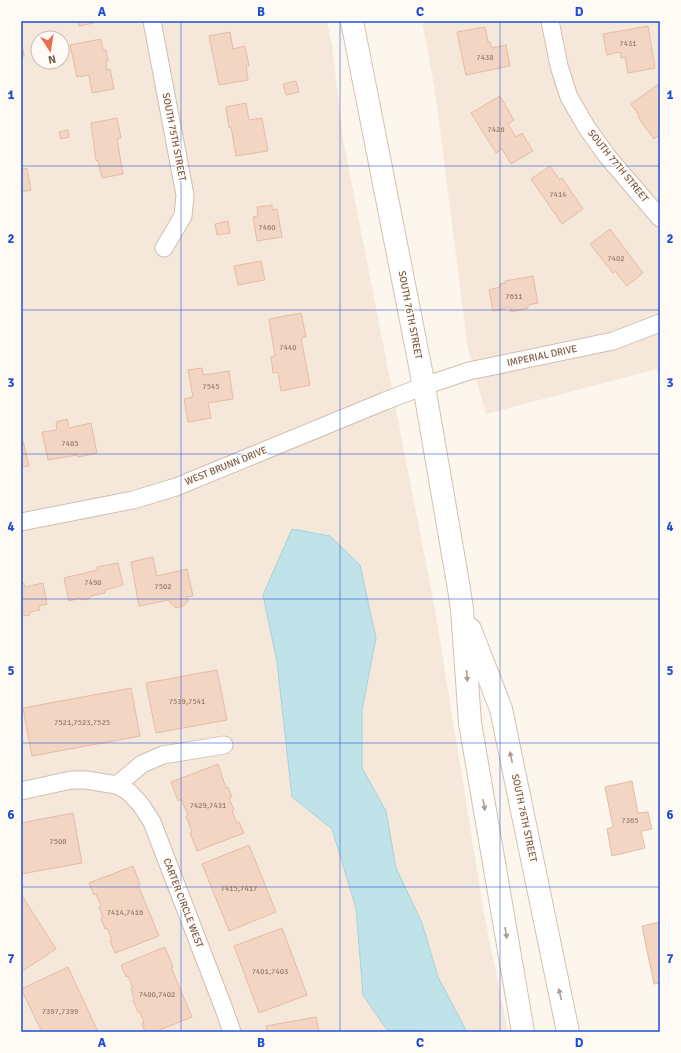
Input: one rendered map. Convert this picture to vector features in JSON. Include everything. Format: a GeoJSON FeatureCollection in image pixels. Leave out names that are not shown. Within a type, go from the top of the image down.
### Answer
{"type":"FeatureCollection","features":[{"type":"Feature","properties":{"kind":"main road","name":"SOUTH 76TH STREET"},"geometry":{"type":"LineString","coordinates":[[352,21],[424,386],[462,609],[470,723],[523,1032]]}},
{"type":"Feature","properties":{"kind":"main road","name":"SOUTH 76TH STREET"},"geometry":{"type":"LineString","coordinates":[[462,609],[501,709],[568,1032]]}},
{"type":"Feature","properties":{"kind":"street","name":"SOUTH 75TH STREET"},"geometry":{"type":"LineString","coordinates":[[152,21],[185,195],[183,216],[164,248]]}},
{"type":"Feature","properties":{"kind":"street","name":"SOUTH 77TH STREET"},"geometry":{"type":"LineString","coordinates":[[550,21],[559,66],[569,97],[587,128],[607,156],[660,218]]}},
{"type":"Feature","properties":{"kind":"street","name":"IMPERIAL DRIVE"},"geometry":{"type":"LineString","coordinates":[[424,386],[469,371],[613,341],[660,323]]}},
{"type":"Feature","properties":{"kind":"street","name":"WEST BRUNN DRIVE"},"geometry":{"type":"LineString","coordinates":[[21,522],[133,500],[176,487],[385,400],[424,386]]}},
{"type":"Feature","properties":{"kind":"street"},"geometry":{"type":"LineString","coordinates":[[21,791],[71,780],[86,780],[117,785],[142,764],[163,755],[224,745]]}},
{"type":"Feature","properties":{"kind":"street","name":"CARTER CIRCLE WEST"},"geometry":{"type":"LineString","coordinates":[[117,785],[129,792],[137,800],[152,822],[232,1032]]}},
{"type":"Feature","properties":{"kind":"shaded area"},"geometry":{"type":"Polygon","coordinates":[[[21,21],[327,21],[332,45],[343,139],[435,609],[484,913],[508,1032],[21,1032],[21,21]]]}},
{"type":"Feature","properties":{"kind":"shaded area"},"geometry":{"type":"Polygon","coordinates":[[[422,21],[660,21],[660,396],[657,369],[486,414],[468,349],[435,91],[422,21]]]}},
{"type":"Feature","properties":{"kind":"water"},"geometry":{"type":"Polygon","coordinates":[[[292,529],[330,536],[360,565],[376,638],[362,710],[362,768],[386,811],[396,868],[422,923],[438,977],[467,1032],[387,1030],[363,995],[356,908],[332,829],[292,797],[277,662],[263,595],[292,529]]]}},
{"type":"Feature","properties":{"kind":"building"},"geometry":{"type":"Polygon","coordinates":[[[78,21],[103,21],[79,26],[78,21]]]}},
{"type":"Feature","properties":{"kind":"building"},"geometry":{"type":"Polygon","coordinates":[[[648,26],[655,68],[628,73],[625,57],[621,58],[620,52],[607,55],[603,34],[648,26]]]}},
{"type":"Feature","properties":{"kind":"building"},"geometry":{"type":"Polygon","coordinates":[[[485,27],[488,42],[490,42],[492,48],[506,45],[510,66],[466,75],[457,32],[485,27]]]}},
{"type":"Feature","properties":{"kind":"building"},"geometry":{"type":"Polygon","coordinates":[[[230,32],[233,49],[245,46],[249,66],[246,66],[248,80],[219,85],[209,36],[230,32]]]}},
{"type":"Feature","properties":{"kind":"building"},"geometry":{"type":"Polygon","coordinates":[[[101,39],[103,50],[106,50],[108,61],[106,62],[107,70],[110,69],[114,89],[92,93],[89,75],[77,77],[70,45],[101,39]]]}},
{"type":"Feature","properties":{"kind":"building"},"geometry":{"type":"Polygon","coordinates":[[[21,49],[23,49],[24,56],[21,57],[21,49]]]}},
{"type":"Feature","properties":{"kind":"building"},"geometry":{"type":"Polygon","coordinates":[[[296,81],[299,92],[286,95],[283,84],[296,81]]]}},
{"type":"Feature","properties":{"kind":"building"},"geometry":{"type":"Polygon","coordinates":[[[660,83],[660,134],[654,139],[638,117],[639,115],[631,104],[660,83]]]}},
{"type":"Feature","properties":{"kind":"building"},"geometry":{"type":"Polygon","coordinates":[[[500,96],[514,120],[508,124],[516,137],[522,133],[533,151],[511,164],[502,149],[496,153],[471,113],[500,96]]]}},
{"type":"Feature","properties":{"kind":"building"},"geometry":{"type":"Polygon","coordinates":[[[246,103],[249,120],[262,118],[268,151],[236,156],[231,127],[229,128],[226,107],[246,103]]]}},
{"type":"Feature","properties":{"kind":"building"},"geometry":{"type":"Polygon","coordinates":[[[117,118],[121,138],[117,139],[123,174],[102,178],[98,160],[96,161],[91,123],[117,118]]]}},
{"type":"Feature","properties":{"kind":"building"},"geometry":{"type":"Polygon","coordinates":[[[68,130],[69,137],[61,139],[59,132],[68,130]]]}},
{"type":"Feature","properties":{"kind":"building"},"geometry":{"type":"Polygon","coordinates":[[[550,166],[560,180],[562,178],[583,209],[562,224],[531,179],[550,166]]]}},
{"type":"Feature","properties":{"kind":"building"},"geometry":{"type":"Polygon","coordinates":[[[27,168],[31,190],[21,192],[21,169],[27,168]]]}},
{"type":"Feature","properties":{"kind":"building"},"geometry":{"type":"Polygon","coordinates":[[[272,205],[272,210],[277,209],[282,237],[257,241],[253,217],[258,216],[257,207],[272,205]]]}},
{"type":"Feature","properties":{"kind":"building"},"geometry":{"type":"Polygon","coordinates":[[[228,221],[230,233],[217,235],[215,224],[228,221]]]}},
{"type":"Feature","properties":{"kind":"building"},"geometry":{"type":"Polygon","coordinates":[[[610,229],[643,273],[627,286],[615,271],[613,273],[590,244],[610,229]]]}},
{"type":"Feature","properties":{"kind":"building"},"geometry":{"type":"Polygon","coordinates":[[[261,261],[265,280],[238,285],[234,266],[261,261]]]}},
{"type":"Feature","properties":{"kind":"building"},"geometry":{"type":"Polygon","coordinates":[[[533,276],[538,303],[528,305],[528,308],[511,312],[510,307],[493,311],[489,290],[500,287],[500,284],[506,283],[505,281],[533,276]]]}},
{"type":"Feature","properties":{"kind":"building"},"geometry":{"type":"Polygon","coordinates":[[[301,313],[306,337],[301,338],[310,385],[281,391],[278,372],[273,373],[271,357],[275,356],[269,319],[301,313]]]}},
{"type":"Feature","properties":{"kind":"building"},"geometry":{"type":"Polygon","coordinates":[[[202,368],[203,375],[229,371],[233,399],[208,403],[211,418],[188,422],[184,399],[193,397],[188,370],[202,368]]]}},
{"type":"Feature","properties":{"kind":"building"},"geometry":{"type":"Polygon","coordinates":[[[67,419],[69,428],[91,423],[97,453],[78,457],[77,455],[48,460],[42,432],[57,430],[56,422],[67,419]]]}},
{"type":"Feature","properties":{"kind":"building"},"geometry":{"type":"Polygon","coordinates":[[[21,441],[23,441],[29,466],[21,467],[21,441]]]}},
{"type":"Feature","properties":{"kind":"building"},"geometry":{"type":"Polygon","coordinates":[[[153,557],[157,576],[187,569],[193,596],[187,597],[188,601],[183,606],[176,608],[170,603],[169,600],[139,606],[131,562],[153,557]]]}},
{"type":"Feature","properties":{"kind":"building"},"geometry":{"type":"Polygon","coordinates":[[[118,563],[123,585],[105,590],[105,593],[91,596],[88,599],[83,600],[80,598],[69,601],[64,578],[98,570],[97,567],[118,563]]]}},
{"type":"Feature","properties":{"kind":"building"},"geometry":{"type":"Polygon","coordinates":[[[24,583],[25,587],[43,583],[47,604],[39,606],[40,610],[30,612],[30,615],[21,616],[21,584],[24,583]]]}},
{"type":"Feature","properties":{"kind":"building"},"geometry":{"type":"Polygon","coordinates":[[[217,670],[227,720],[156,733],[146,683],[217,670]]]}},
{"type":"Feature","properties":{"kind":"building"},"geometry":{"type":"Polygon","coordinates":[[[131,688],[140,736],[32,756],[23,708],[131,688]]]}},
{"type":"Feature","properties":{"kind":"building"},"geometry":{"type":"Polygon","coordinates":[[[218,764],[226,788],[228,787],[232,797],[229,798],[234,810],[232,811],[237,823],[239,822],[244,833],[197,851],[190,833],[192,832],[186,816],[188,815],[181,799],[178,801],[171,782],[218,764]]]}},
{"type":"Feature","properties":{"kind":"building"},"geometry":{"type":"Polygon","coordinates":[[[632,781],[638,813],[648,812],[652,829],[641,831],[645,848],[612,856],[607,829],[613,827],[605,787],[632,781]]]}},
{"type":"Feature","properties":{"kind":"building"},"geometry":{"type":"Polygon","coordinates":[[[73,813],[82,863],[21,874],[21,823],[73,813]]]}},
{"type":"Feature","properties":{"kind":"building"},"geometry":{"type":"Polygon","coordinates":[[[249,845],[276,912],[229,931],[202,864],[249,845]]]}},
{"type":"Feature","properties":{"kind":"building"},"geometry":{"type":"Polygon","coordinates":[[[133,866],[140,884],[138,885],[159,936],[115,953],[110,941],[112,940],[107,928],[105,929],[101,918],[103,918],[99,907],[101,906],[89,883],[133,866]]]}},
{"type":"Feature","properties":{"kind":"building"},"geometry":{"type":"Polygon","coordinates":[[[21,894],[56,949],[21,972],[21,894]]]}},
{"type":"Feature","properties":{"kind":"building"},"geometry":{"type":"Polygon","coordinates":[[[660,922],[660,983],[654,984],[642,926],[660,922]]]}},
{"type":"Feature","properties":{"kind":"building"},"geometry":{"type":"Polygon","coordinates":[[[282,928],[307,995],[259,1013],[234,946],[282,928]]]}},
{"type":"Feature","properties":{"kind":"building"},"geometry":{"type":"Polygon","coordinates":[[[165,947],[173,967],[171,967],[192,1017],[155,1032],[145,1032],[142,1023],[144,1023],[140,1012],[138,1012],[133,1000],[131,989],[133,988],[121,965],[165,947]]]}},
{"type":"Feature","properties":{"kind":"building"},"geometry":{"type":"Polygon","coordinates":[[[68,967],[98,1032],[42,1032],[21,989],[68,967]]]}},
{"type":"Feature","properties":{"kind":"building"},"geometry":{"type":"Polygon","coordinates":[[[316,1017],[319,1032],[267,1032],[266,1026],[316,1017]]]}}]}
